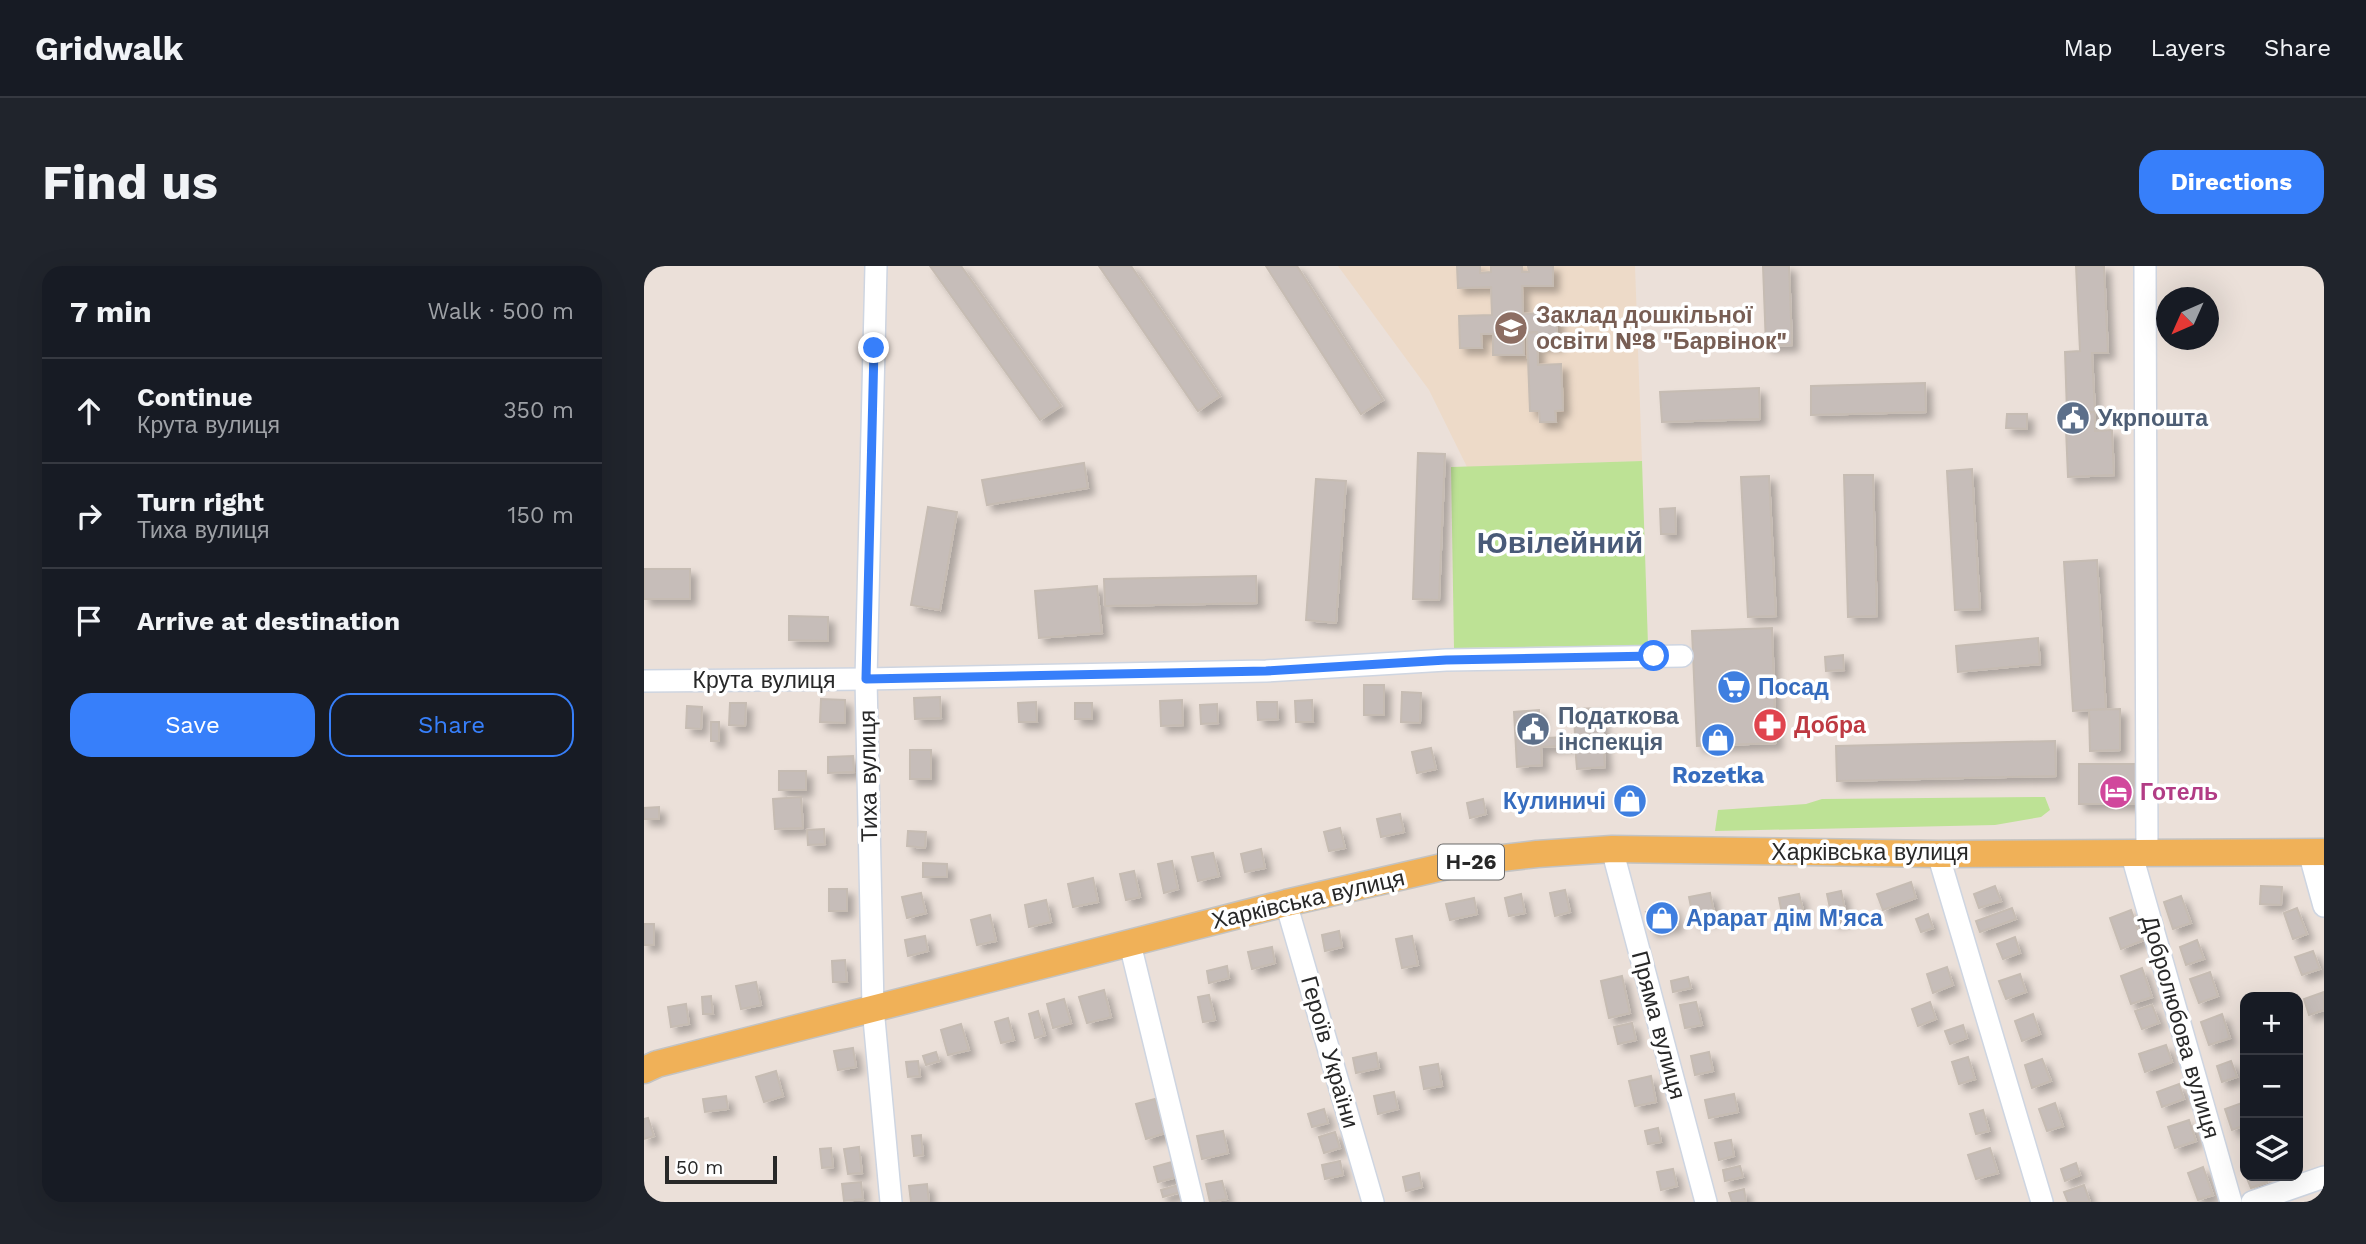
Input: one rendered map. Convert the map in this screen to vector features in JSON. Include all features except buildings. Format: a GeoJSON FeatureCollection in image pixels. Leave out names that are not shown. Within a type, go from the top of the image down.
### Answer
{"type":"FeatureCollection","features":[{"type":"Feature","properties":{"kind":"main road","name":"Харківська вулиця"},"geometry":{"type":"LineString","coordinates":[[644,1070],[657,1064],[1286,903],[1460,863],[1612,849],[1938,853],[2316,852]]}},
{"type":"Feature","properties":{"kind":"street","name":"Тиха вулиця"},"geometry":{"type":"LineString","coordinates":[[876,266],[866,679],[873,1008],[891,1202]]}},
{"type":"Feature","properties":{"kind":"street","name":"Добролюбова вулиця"},"geometry":{"type":"LineString","coordinates":[[2145,266],[2139,852],[2231,1202]]}},
{"type":"Feature","properties":{"kind":"street","name":"Крута вулиця"},"geometry":{"type":"LineString","coordinates":[[644,681],[1266,671],[1446,660],[1682,656]]}},
{"type":"Feature","properties":{"kind":"street","name":"Пряма вулиця"},"geometry":{"type":"LineString","coordinates":[[1612,849],[1706,1202]]}},
{"type":"Feature","properties":{"kind":"street"},"geometry":{"type":"LineString","coordinates":[[2316,852],[2324,906]]}},
{"type":"Feature","properties":{"kind":"street"},"geometry":{"type":"LineString","coordinates":[[1938,853],[2042,1202]]}},
{"type":"Feature","properties":{"kind":"street","name":"Героїв України"},"geometry":{"type":"LineString","coordinates":[[1286,903],[1373,1202]]}},
{"type":"Feature","properties":{"kind":"street"},"geometry":{"type":"LineString","coordinates":[[1130,944],[1193,1202]]}},
{"type":"Feature","properties":{"kind":"street"},"geometry":{"type":"LineString","coordinates":[[2252,1202],[2324,1177]]}},
{"type":"Feature","properties":{"kind":"shaded area","name":"Заклад дошкільної освіти №8 \"Барвінок\""},"geometry":{"type":"Polygon","coordinates":[[[1338,266],[1635,266],[1642,461],[1467,467],[1429,390],[1338,266]]]}},
{"type":"Feature","properties":{"kind":"green space"},"geometry":{"type":"Polygon","coordinates":[[[1642,461],[1648,645],[1454,648],[1451,467],[1642,461]]]}},
{"type":"Feature","properties":{"kind":"green space"},"geometry":{"type":"Polygon","coordinates":[[[2045,797],[2050,810],[2041,817],[1995,825],[1715,831],[1718,810],[1806,804],[1822,799],[2045,797]]]}},
{"type":"Feature","properties":{"kind":"place","name":"Заклад дошкільної освіти №8 \"Барвінок\""},"geometry":{"type":"Point","coordinates":[1511,328]}},
{"type":"Feature","properties":{"kind":"place","name":"Укрпошта"},"geometry":{"type":"Point","coordinates":[2073,418]}},
{"type":"Feature","properties":{"kind":"place","name":"Посад"},"geometry":{"type":"Point","coordinates":[1734,687]}},
{"type":"Feature","properties":{"kind":"place","name":"Добра"},"geometry":{"type":"Point","coordinates":[1770,725]}},
{"type":"Feature","properties":{"kind":"place","name":"Податкова інспекція"},"geometry":{"type":"Point","coordinates":[1533,729]}},
{"type":"Feature","properties":{"kind":"place","name":"Rozetka"},"geometry":{"type":"Point","coordinates":[1718,740]}},
{"type":"Feature","properties":{"kind":"place","name":"Готель"},"geometry":{"type":"Point","coordinates":[2116,792]}},
{"type":"Feature","properties":{"kind":"place","name":"Кулиничі"},"geometry":{"type":"Point","coordinates":[1630,801]}},
{"type":"Feature","properties":{"kind":"place","name":"Арарат дім М'яса"},"geometry":{"type":"Point","coordinates":[1662,918]}},
{"type":"Feature","properties":{"kind":"district","name":"Ювілейний"},"geometry":{"type":"Point","coordinates":[1560,543]}},
{"type":"Feature","properties":{"kind":"route"},"geometry":{"type":"LineString","coordinates":[[874,348],[866,679],[1266,671],[1446,660],[1654,656]]}}]}
